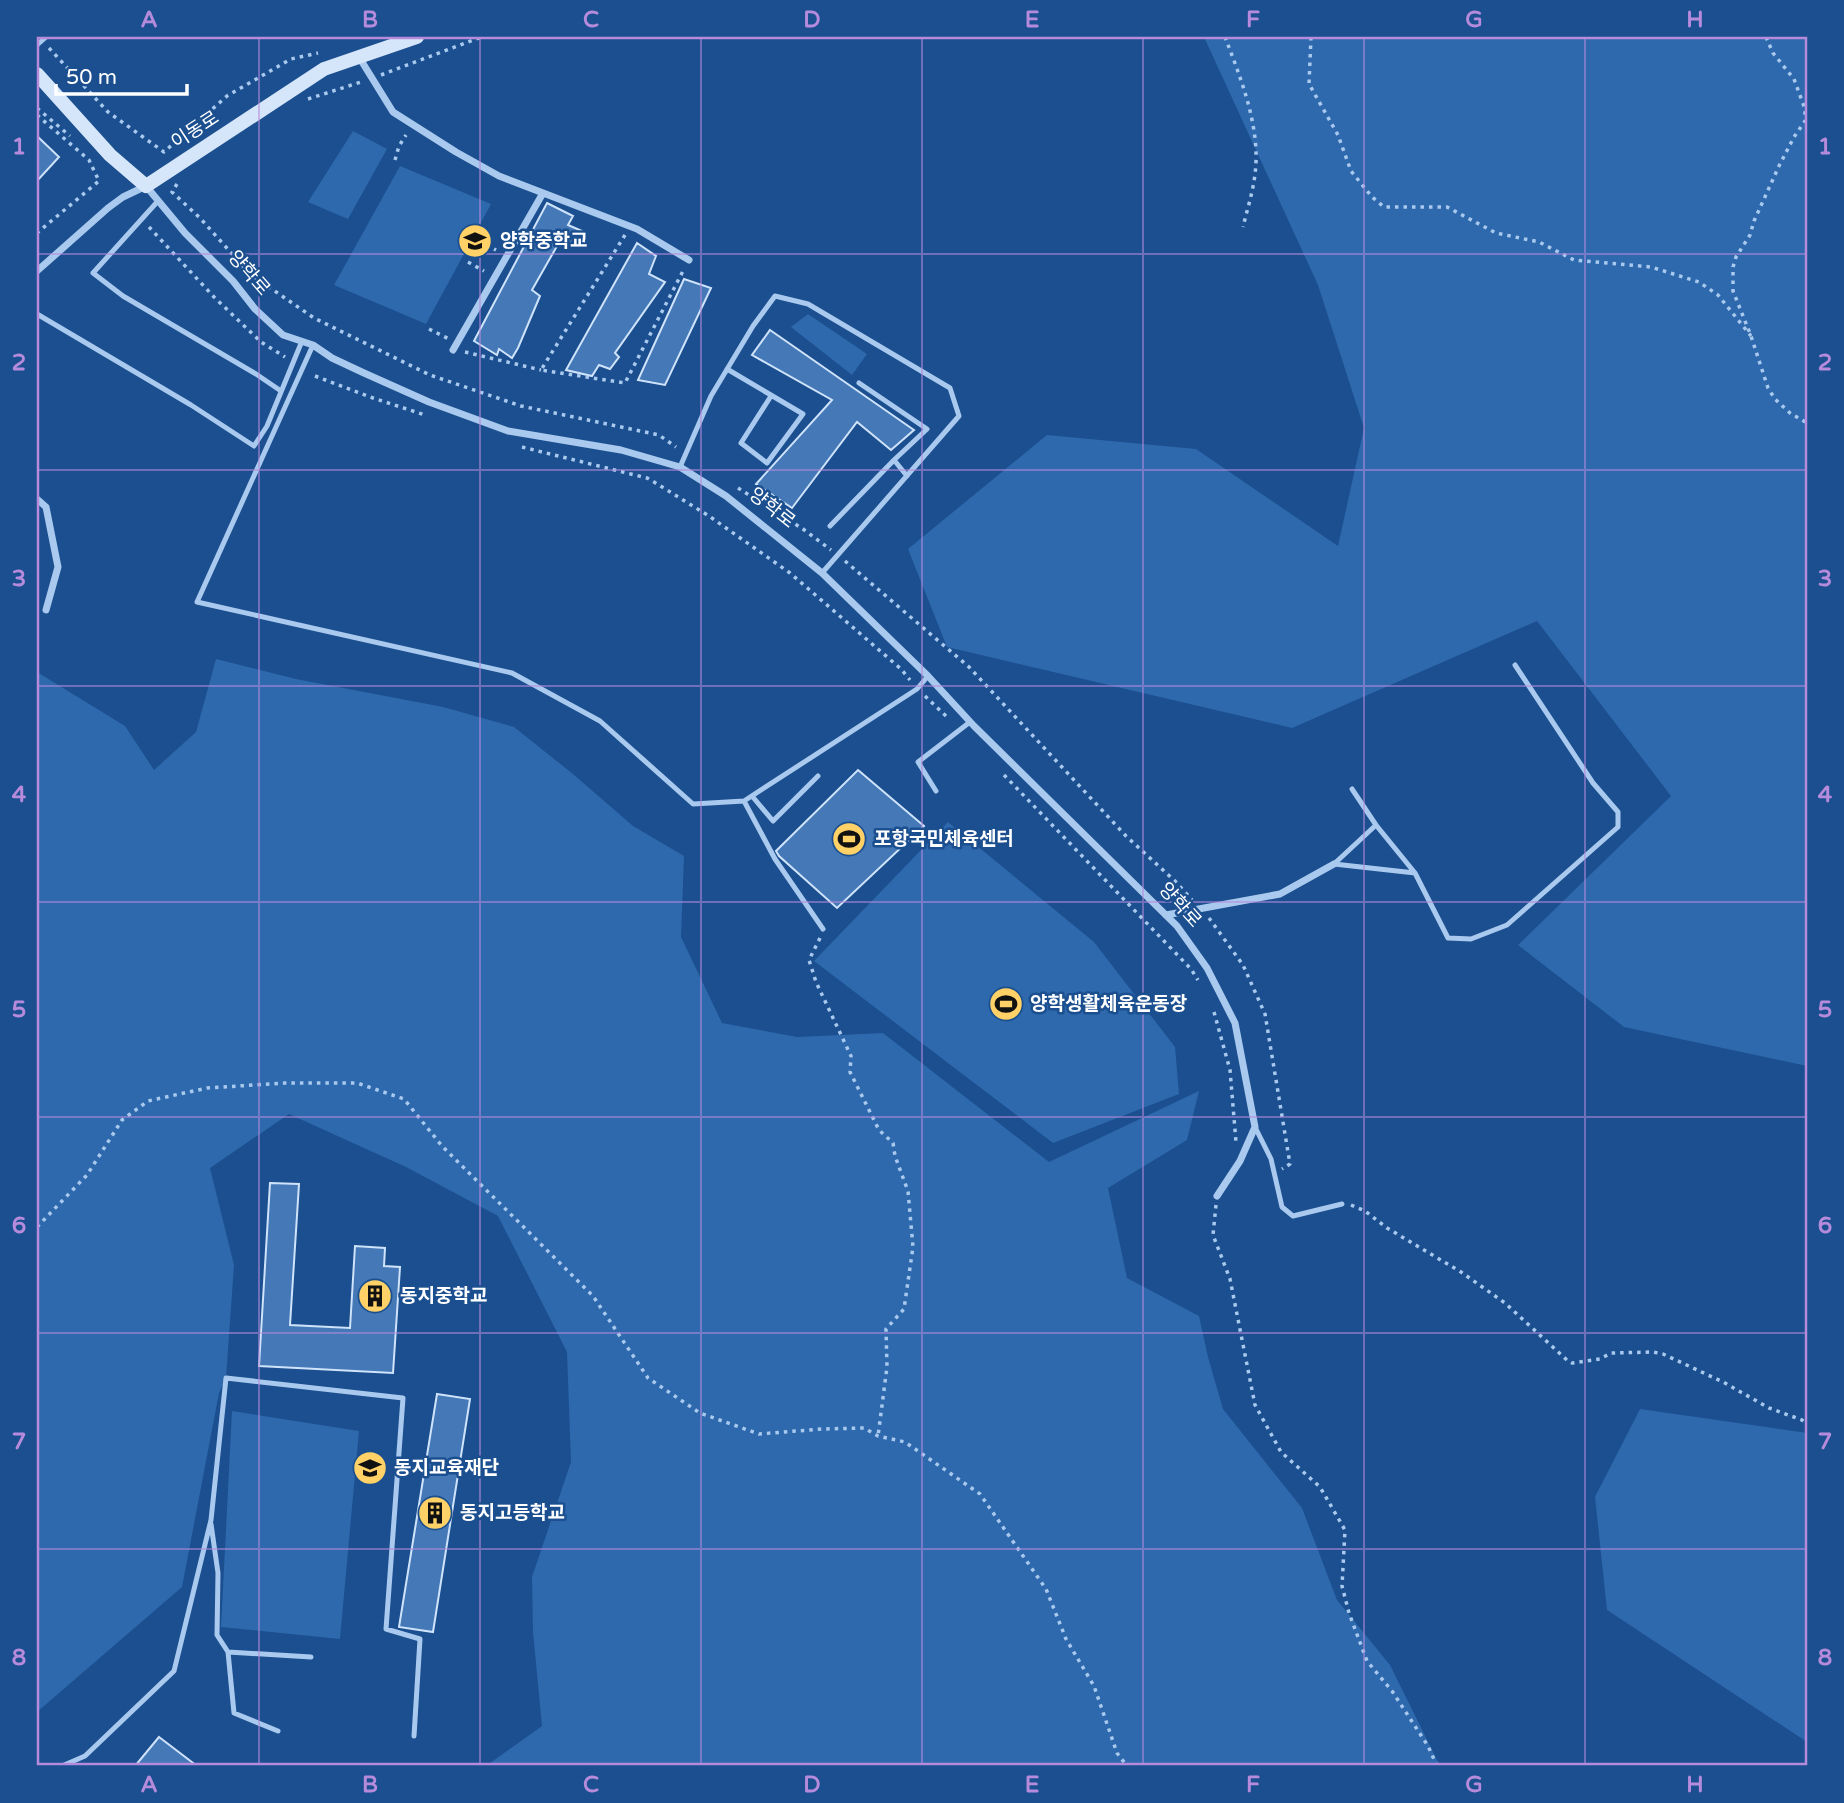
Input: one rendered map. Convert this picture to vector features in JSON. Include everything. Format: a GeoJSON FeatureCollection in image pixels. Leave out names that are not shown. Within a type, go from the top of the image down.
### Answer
{"type":"FeatureCollection","features":[{"type":"Feature","properties":{"kind":"street","name":"이동로"},"geometry":{"type":"LineString","coordinates":[[146,186],[324,69],[417,37]]}},
{"type":"Feature","properties":{"kind":"street"},"geometry":{"type":"LineString","coordinates":[[359,56],[393,112],[456,152],[499,176],[630,226],[689,260]]}},
{"type":"Feature","properties":{"kind":"street","name":"양학로"},"geometry":{"type":"LineString","coordinates":[[37,74],[110,155],[146,186],[185,233],[233,281],[254,309],[283,335],[313,345],[332,358],[374,378],[508,431],[621,450],[680,467],[726,496],[822,573],[1177,926],[1207,968],[1235,1023],[1255,1127]]}},
{"type":"Feature","properties":{"kind":"street"},"geometry":{"type":"LineString","coordinates":[[37,271],[108,208],[146,186]]}},
{"type":"Feature","properties":{"kind":"street"},"geometry":{"type":"LineString","coordinates":[[455,346],[543,192]]}},
{"type":"Feature","properties":{"kind":"street"},"geometry":{"type":"LineString","coordinates":[[37,499],[46,507],[58,567],[46,610]]}},
{"type":"Feature","properties":{"kind":"street"},"geometry":{"type":"LineString","coordinates":[[1166,915],[1280,894],[1334,864]]}},
{"type":"Feature","properties":{"kind":"street"},"geometry":{"type":"LineString","coordinates":[[1217,1196],[1240,1161],[1255,1127]]}},
{"type":"Feature","properties":{"kind":"lane"},"geometry":{"type":"LineString","coordinates":[[158,201],[93,273],[123,296],[281,391]]}},
{"type":"Feature","properties":{"kind":"lane"},"geometry":{"type":"LineString","coordinates":[[680,467],[711,396],[753,326],[775,296],[808,303],[950,388],[959,416],[822,573]]}},
{"type":"Feature","properties":{"kind":"lane"},"geometry":{"type":"LineString","coordinates":[[37,314],[191,405],[254,446],[267,426],[302,341]]}},
{"type":"Feature","properties":{"kind":"lane"},"geometry":{"type":"LineString","coordinates":[[313,345],[197,602],[512,673],[600,721],[693,804],[744,802],[917,689],[928,676]]}},
{"type":"Feature","properties":{"kind":"lane"},"geometry":{"type":"LineString","coordinates":[[727,369],[803,414],[766,463],[741,443],[771,396]]}},
{"type":"Feature","properties":{"kind":"lane"},"geometry":{"type":"LineString","coordinates":[[830,526],[927,429],[859,383]]}},
{"type":"Feature","properties":{"kind":"lane"},"geometry":{"type":"LineString","coordinates":[[894,460],[907,476]]}},
{"type":"Feature","properties":{"kind":"lane"},"geometry":{"type":"LineString","coordinates":[[37,610],[46,610]]}},
{"type":"Feature","properties":{"kind":"lane"},"geometry":{"type":"LineString","coordinates":[[1352,789],[1376,825],[1415,873],[1448,938],[1471,939],[1507,925],[1618,827],[1618,812],[1593,783],[1515,665]]}},
{"type":"Feature","properties":{"kind":"lane"},"geometry":{"type":"LineString","coordinates":[[936,791],[918,762],[970,722]]}},
{"type":"Feature","properties":{"kind":"lane"},"geometry":{"type":"LineString","coordinates":[[752,796],[773,821],[818,776]]}},
{"type":"Feature","properties":{"kind":"lane"},"geometry":{"type":"LineString","coordinates":[[744,802],[775,859],[823,929]]}},
{"type":"Feature","properties":{"kind":"lane"},"geometry":{"type":"LineString","coordinates":[[1334,864],[1376,825]]}},
{"type":"Feature","properties":{"kind":"lane"},"geometry":{"type":"LineString","coordinates":[[1334,864],[1415,873]]}},
{"type":"Feature","properties":{"kind":"lane"},"geometry":{"type":"LineString","coordinates":[[1255,1127],[1271,1159],[1282,1207],[1293,1216],[1342,1204]]}},
{"type":"Feature","properties":{"kind":"lane"},"geometry":{"type":"LineString","coordinates":[[62,1766],[85,1756],[174,1671],[211,1520],[226,1378],[403,1398],[386,1629],[420,1639],[414,1736]]}},
{"type":"Feature","properties":{"kind":"lane"},"geometry":{"type":"LineString","coordinates":[[211,1520],[218,1573],[216,1635],[228,1652],[234,1713],[278,1731]]}},
{"type":"Feature","properties":{"kind":"lane"},"geometry":{"type":"LineString","coordinates":[[228,1652],[311,1657]]}},
{"type":"Feature","properties":{"kind":"path"},"geometry":{"type":"LineString","coordinates":[[333,92],[481,37]]}},
{"type":"Feature","properties":{"kind":"path"},"geometry":{"type":"LineString","coordinates":[[1225,37],[1237,68],[1255,133],[1255,173],[1243,227]]}},
{"type":"Feature","properties":{"kind":"path"},"geometry":{"type":"LineString","coordinates":[[1310,37],[1309,84],[1338,135],[1350,171],[1384,207],[1447,207],[1496,233],[1539,242],[1574,260],[1651,267],[1699,282],[1718,295],[1751,336]]}},
{"type":"Feature","properties":{"kind":"path"},"geometry":{"type":"LineString","coordinates":[[1766,37],[1773,53],[1794,79],[1805,109],[1805,121],[1779,166],[1749,235],[1736,257],[1732,291],[1775,399],[1790,413],[1807,423]]}},
{"type":"Feature","properties":{"kind":"path"},"geometry":{"type":"LineString","coordinates":[[42,41],[108,112],[164,152],[227,96],[291,59],[310,56]]}},
{"type":"Feature","properties":{"kind":"path"},"geometry":{"type":"LineString","coordinates":[[37,115],[89,160],[99,181],[37,233]]}},
{"type":"Feature","properties":{"kind":"path"},"geometry":{"type":"LineString","coordinates":[[395,160],[399,146],[413,125]]}},
{"type":"Feature","properties":{"kind":"path"},"geometry":{"type":"LineString","coordinates":[[200,218],[250,274],[314,318],[430,375],[521,406],[659,435],[686,454]]}},
{"type":"Feature","properties":{"kind":"path"},"geometry":{"type":"LineString","coordinates":[[541,370],[630,226]]}},
{"type":"Feature","properties":{"kind":"path"},"geometry":{"type":"LineString","coordinates":[[149,227],[214,297],[261,342],[285,357]]}},
{"type":"Feature","properties":{"kind":"path"},"geometry":{"type":"LineString","coordinates":[[480,242],[507,256]]}},
{"type":"Feature","properties":{"kind":"path"},"geometry":{"type":"LineString","coordinates":[[429,329],[455,346],[541,370],[625,383],[689,260]]}},
{"type":"Feature","properties":{"kind":"path"},"geometry":{"type":"LineString","coordinates":[[468,262],[495,277]]}},
{"type":"Feature","properties":{"kind":"path"},"geometry":{"type":"LineString","coordinates":[[315,376],[434,418]]}},
{"type":"Feature","properties":{"kind":"path"},"geometry":{"type":"LineString","coordinates":[[519,447],[647,478],[709,516],[790,573],[901,669],[917,689],[960,731]]}},
{"type":"Feature","properties":{"kind":"path"},"geometry":{"type":"LineString","coordinates":[[730,483],[803,529],[969,667],[1126,836],[1175,881],[1216,925],[1242,965],[1265,1014],[1290,1164],[1274,1173]]}},
{"type":"Feature","properties":{"kind":"path"},"geometry":{"type":"LineString","coordinates":[[996,767],[1191,969],[1202,989]]}},
{"type":"Feature","properties":{"kind":"path"},"geometry":{"type":"LineString","coordinates":[[823,929],[809,960],[816,982],[851,1056],[850,1072],[879,1130],[893,1143],[908,1191],[913,1247],[904,1309],[886,1329],[887,1367],[878,1436]]}},
{"type":"Feature","properties":{"kind":"path"},"geometry":{"type":"LineString","coordinates":[[1214,1009],[1230,1070],[1235,1140],[1240,1161]]}},
{"type":"Feature","properties":{"kind":"path"},"geometry":{"type":"LineString","coordinates":[[37,1227],[87,1175],[122,1121],[148,1101],[207,1088],[285,1083],[357,1083],[404,1098],[442,1146],[593,1296],[648,1378],[701,1413],[759,1434],[864,1428],[878,1436],[905,1442],[980,1494],[1046,1589],[1066,1639],[1094,1685],[1117,1754],[1127,1766]]}},
{"type":"Feature","properties":{"kind":"path"},"geometry":{"type":"LineString","coordinates":[[1217,1196],[1213,1235],[1230,1279],[1255,1405],[1281,1452],[1320,1487],[1345,1530],[1342,1586],[1367,1661],[1407,1713],[1428,1745],[1437,1766]]}},
{"type":"Feature","properties":{"kind":"path"},"geometry":{"type":"LineString","coordinates":[[1342,1204],[1356,1206],[1387,1228],[1461,1272],[1505,1303],[1572,1363],[1600,1359],[1611,1353],[1663,1354],[1723,1382],[1769,1408],[1807,1424]]}},
{"type":"Feature","properties":{"kind":"shaded area"},"geometry":{"type":"Polygon","coordinates":[[[1204,37],[1807,37],[1807,1066],[1624,1027],[1518,945],[1671,796],[1537,621],[1292,728],[947,647],[908,549],[1047,435],[1196,449],[1338,546],[1364,428],[1318,285],[1204,37]]]}},
{"type":"Feature","properties":{"kind":"shaded area"},"geometry":{"type":"Polygon","coordinates":[[[353,131],[387,149],[348,219],[308,202],[353,131]]]}},
{"type":"Feature","properties":{"kind":"shaded area"},"geometry":{"type":"Polygon","coordinates":[[[400,166],[491,204],[426,324],[334,285],[400,166]]]}},
{"type":"Feature","properties":{"kind":"shaded area"},"geometry":{"type":"Polygon","coordinates":[[[808,314],[867,354],[852,375],[791,327],[808,314]]]}},
{"type":"Feature","properties":{"kind":"shaded area"},"geometry":{"type":"Polygon","coordinates":[[[216,659],[296,679],[443,707],[514,727],[633,826],[684,856],[681,937],[722,1023],[797,1037],[883,1033],[1049,1162],[1199,1091],[1187,1140],[1108,1188],[1127,1278],[1199,1316],[1223,1409],[1302,1508],[1337,1600],[1390,1665],[1440,1766],[486,1766],[542,1726],[533,1632],[532,1577],[571,1462],[567,1352],[498,1216],[406,1167],[289,1114],[210,1168],[234,1265],[226,1378],[219,1393],[182,1587],[37,1712],[37,672],[125,726],[154,770],[196,732],[216,659]]]}},
{"type":"Feature","properties":{"kind":"shaded area","name":"양학생활체육운동장"},"geometry":{"type":"Polygon","coordinates":[[[948,822],[1094,942],[1175,1047],[1179,1094],[1053,1143],[814,961],[948,822]]]}},
{"type":"Feature","properties":{"kind":"shaded area"},"geometry":{"type":"Polygon","coordinates":[[[1640,1409],[1807,1433],[1807,1742],[1607,1610],[1595,1497],[1640,1409]]]}},
{"type":"Feature","properties":{"kind":"shaded area"},"geometry":{"type":"Polygon","coordinates":[[[232,1411],[359,1431],[340,1639],[221,1627],[232,1411]]]}},
{"type":"Feature","properties":{"kind":"building"},"geometry":{"type":"Polygon","coordinates":[[[37,136],[59,157],[37,181],[37,136]]]}},
{"type":"Feature","properties":{"kind":"building"},"geometry":{"type":"Polygon","coordinates":[[[547,203],[573,216],[568,225],[582,231],[573,246],[561,239],[532,290],[540,296],[512,358],[499,349],[497,355],[474,341],[547,203]]]}},
{"type":"Feature","properties":{"kind":"building"},"geometry":{"type":"Polygon","coordinates":[[[637,243],[656,256],[649,274],[665,282],[615,353],[619,357],[610,369],[599,365],[592,376],[566,370],[637,243]]]}},
{"type":"Feature","properties":{"kind":"building"},"geometry":{"type":"Polygon","coordinates":[[[684,279],[711,288],[665,385],[638,380],[684,279]]]}},
{"type":"Feature","properties":{"kind":"building"},"geometry":{"type":"Polygon","coordinates":[[[770,330],[914,430],[891,450],[857,422],[792,508],[756,484],[832,400],[752,355],[770,330]]]}},
{"type":"Feature","properties":{"kind":"building","name":"포항국민체육센터"},"geometry":{"type":"Polygon","coordinates":[[[858,770],[924,826],[837,908],[776,851],[858,770]]]}},
{"type":"Feature","properties":{"kind":"building","name":"동지중학교"},"geometry":{"type":"Polygon","coordinates":[[[270,1183],[299,1184],[290,1325],[350,1328],[355,1246],[385,1248],[384,1266],[400,1267],[393,1373],[259,1366],[270,1183]]]}},
{"type":"Feature","properties":{"kind":"building","name":"동지고등학교"},"geometry":{"type":"Polygon","coordinates":[[[437,1394],[470,1399],[433,1632],[399,1627],[437,1394]]]}},
{"type":"Feature","properties":{"kind":"building"},"geometry":{"type":"Polygon","coordinates":[[[159,1737],[197,1766],[135,1766],[159,1737]]]}},
{"type":"Feature","properties":{"kind":"place","name":"양학중학교"},"geometry":{"type":"Point","coordinates":[475,241]}},
{"type":"Feature","properties":{"kind":"place","name":"포항국민체육센터"},"geometry":{"type":"Point","coordinates":[849,839]}},
{"type":"Feature","properties":{"kind":"place","name":"양학생활체육운동장"},"geometry":{"type":"Point","coordinates":[1006,1004]}},
{"type":"Feature","properties":{"kind":"place","name":"동지중학교"},"geometry":{"type":"Point","coordinates":[375,1296]}},
{"type":"Feature","properties":{"kind":"place","name":"동지교육재단"},"geometry":{"type":"Point","coordinates":[370,1468]}},
{"type":"Feature","properties":{"kind":"place","name":"동지고등학교"},"geometry":{"type":"Point","coordinates":[435,1513]}}]}
